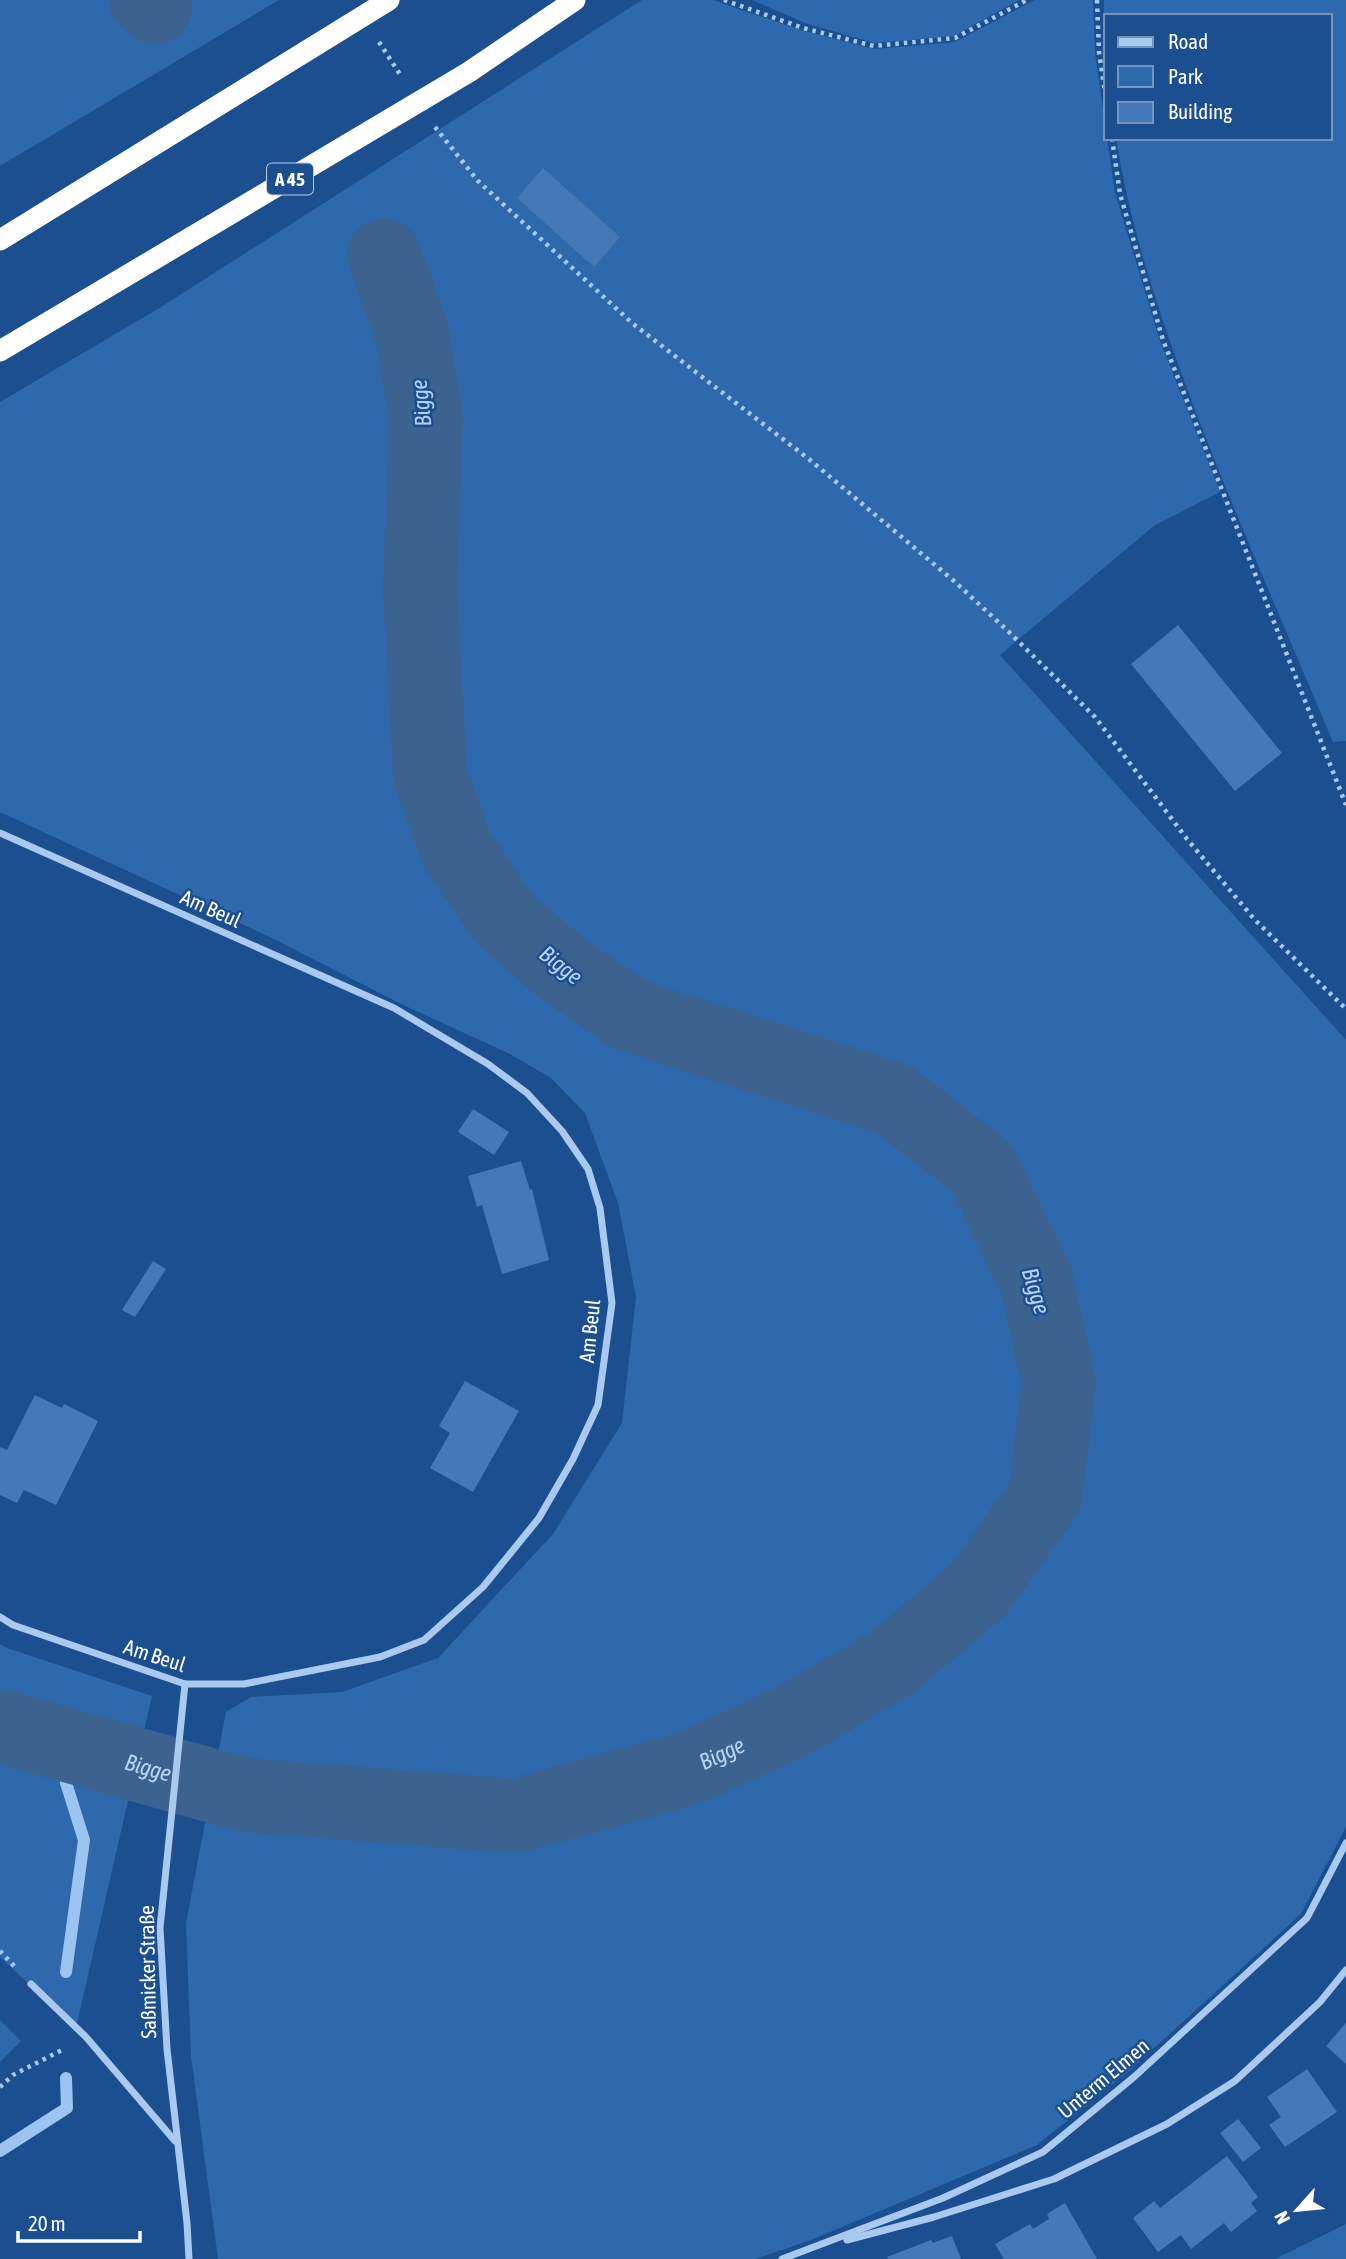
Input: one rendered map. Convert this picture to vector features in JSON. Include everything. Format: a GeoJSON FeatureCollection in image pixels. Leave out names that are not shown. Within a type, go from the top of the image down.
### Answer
{"type":"FeatureCollection","features":[{"type":"Feature","properties":{"kind":"highway"},"geometry":{"type":"LineString","coordinates":[[0,240],[389,0]]}},
{"type":"Feature","properties":{"kind":"highway","name":"A 45"},"geometry":{"type":"LineString","coordinates":[[0,351],[469,72],[575,0]]}},
{"type":"Feature","properties":{"kind":"street","name":"Am Beul"},"geometry":{"type":"LineString","coordinates":[[0,833],[394,1008],[488,1064],[527,1093],[562,1131],[588,1169],[600,1208],[612,1303],[598,1405],[573,1459],[539,1518],[483,1587],[424,1640],[380,1657],[244,1684],[185,1684],[13,1625],[0,1617]]}},
{"type":"Feature","properties":{"kind":"street","name":"Saßmicker Straße"},"geometry":{"type":"LineString","coordinates":[[185,1684],[160,1928],[167,2049],[189,2259]]}},
{"type":"Feature","properties":{"kind":"street","name":"Unterm Elmen"},"geometry":{"type":"LineString","coordinates":[[813,2249],[943,2198],[1042,2152],[1134,2077],[1307,1918],[1346,1843]]}},
{"type":"Feature","properties":{"kind":"street","name":"Unterm Elmen"},"geometry":{"type":"LineString","coordinates":[[782,2259],[934,2217],[1054,2179],[1167,2124],[1235,2081],[1320,2002],[1346,1970]]}},
{"type":"Feature","properties":{"kind":"street"},"geometry":{"type":"LineString","coordinates":[[31,1984],[86,2037],[176,2143]]}},
{"type":"Feature","properties":{"kind":"path"},"geometry":{"type":"LineString","coordinates":[[724,0],[803,28],[874,46],[955,38],[1027,0]]}},
{"type":"Feature","properties":{"kind":"path"},"geometry":{"type":"LineString","coordinates":[[1097,0],[1099,52],[1104,86]]}},
{"type":"Feature","properties":{"kind":"path"},"geometry":{"type":"LineString","coordinates":[[373,36],[403,78]]}},
{"type":"Feature","properties":{"kind":"path"},"geometry":{"type":"LineString","coordinates":[[432,124],[478,181],[632,323],[810,460],[954,581],[1009,632],[1095,717],[1187,838],[1255,920],[1346,1009]]}},
{"type":"Feature","properties":{"kind":"path"},"geometry":{"type":"LineString","coordinates":[[1112,140],[1120,194],[1163,340],[1346,805]]}},
{"type":"Feature","properties":{"kind":"path"},"geometry":{"type":"LineString","coordinates":[[0,2087],[13,2075],[86,2037]]}},
{"type":"Feature","properties":{"kind":"green space"},"geometry":{"type":"Polygon","coordinates":[[[0,0],[279,0],[0,166],[0,0]]]}},
{"type":"Feature","properties":{"kind":"green space"},"geometry":{"type":"Polygon","coordinates":[[[642,0],[713,0],[801,30],[874,49],[955,42],[1035,0],[1093,0],[1095,53],[1104,116],[1104,140],[1107,140],[1115,193],[1160,341],[1220,492],[1155,525],[1000,655],[1346,1040],[1346,1827],[1301,1914],[1129,2071],[1037,2145],[811,2240],[755,2259],[218,2259],[191,2056],[186,1923],[226,1712],[251,1697],[342,1692],[438,1658],[553,1534],[622,1423],[636,1297],[618,1203],[585,1113],[551,1078],[510,1054],[399,1003],[272,938],[0,812],[0,402],[161,307],[642,0]]]}},
{"type":"Feature","properties":{"kind":"green space"},"geometry":{"type":"Polygon","coordinates":[[[752,0],[1019,0],[954,36],[874,43],[805,23],[752,0]]]}},
{"type":"Feature","properties":{"kind":"green space"},"geometry":{"type":"Polygon","coordinates":[[[1104,0],[1346,0],[1346,741],[1333,742],[1202,428],[1141,249],[1116,140],[1332,140],[1332,14],[1104,14],[1104,59],[1103,52],[1104,0]]]}},
{"type":"Feature","properties":{"kind":"green space"},"geometry":{"type":"Polygon","coordinates":[[[0,1644],[152,1696],[76,2028],[0,1957],[0,1644]]]}},
{"type":"Feature","properties":{"kind":"green space"},"geometry":{"type":"Polygon","coordinates":[[[0,2020],[21,2041],[0,2062],[0,2020]]]}},
{"type":"Feature","properties":{"kind":"green space"},"geometry":{"type":"Polygon","coordinates":[[[1346,2224],[1346,2259],[1275,2259],[1346,2224]]]}},
{"type":"Feature","properties":{"kind":"building"},"geometry":{"type":"Polygon","coordinates":[[[543,168],[620,237],[594,267],[517,198],[543,168]]]}},
{"type":"Feature","properties":{"kind":"building"},"geometry":{"type":"Polygon","coordinates":[[[1178,625],[1282,753],[1235,791],[1131,664],[1178,625]]]}},
{"type":"Feature","properties":{"kind":"building"},"geometry":{"type":"Polygon","coordinates":[[[473,1109],[509,1132],[494,1155],[458,1132],[473,1109]]]}},
{"type":"Feature","properties":{"kind":"building"},"geometry":{"type":"Polygon","coordinates":[[[521,1161],[530,1190],[532,1189],[549,1260],[502,1274],[482,1205],[477,1207],[468,1176],[521,1161]]]}},
{"type":"Feature","properties":{"kind":"building"},"geometry":{"type":"Polygon","coordinates":[[[153,1261],[166,1269],[135,1317],[122,1310],[153,1261]]]}},
{"type":"Feature","properties":{"kind":"building"},"geometry":{"type":"Polygon","coordinates":[[[465,1381],[519,1411],[473,1492],[430,1468],[450,1433],[439,1426],[465,1381]]]}},
{"type":"Feature","properties":{"kind":"building"},"geometry":{"type":"Polygon","coordinates":[[[35,1395],[62,1408],[64,1404],[98,1421],[56,1505],[24,1490],[17,1503],[0,1495],[0,1447],[7,1450],[35,1395]]]}},
{"type":"Feature","properties":{"kind":"building"},"geometry":{"type":"Polygon","coordinates":[[[1346,2023],[1346,2064],[1326,2046],[1346,2023]]]}},
{"type":"Feature","properties":{"kind":"building"},"geometry":{"type":"Polygon","coordinates":[[[1307,2069],[1337,2112],[1285,2147],[1269,2125],[1281,2117],[1267,2097],[1307,2069]]]}},
{"type":"Feature","properties":{"kind":"building"},"geometry":{"type":"Polygon","coordinates":[[[1238,2119],[1261,2148],[1243,2162],[1220,2133],[1238,2119]]]}},
{"type":"Feature","properties":{"kind":"building"},"geometry":{"type":"Polygon","coordinates":[[[1227,2156],[1258,2197],[1251,2203],[1257,2211],[1231,2232],[1224,2223],[1191,2249],[1181,2235],[1158,2252],[1133,2218],[1154,2201],[1160,2208],[1227,2156]]]}},
{"type":"Feature","properties":{"kind":"building"},"geometry":{"type":"Polygon","coordinates":[[[1065,2203],[1097,2259],[1004,2259],[995,2244],[1030,2224],[1033,2229],[1049,2219],[1047,2214],[1065,2203]]]}},
{"type":"Feature","properties":{"kind":"building"},"geometry":{"type":"Polygon","coordinates":[[[952,2236],[961,2259],[887,2257],[931,2240],[933,2243],[952,2236]]]}},
{"type":"Feature","properties":{"kind":"waterway","name":"Bigge"},"geometry":{"type":"LineString","coordinates":[[146,0],[155,7]]}},
{"type":"Feature","properties":{"kind":"waterway","name":"Bigge"},"geometry":{"type":"LineString","coordinates":[[0,1726],[245,1795],[515,1816],[690,1768],[794,1720],[893,1662],[978,1590],[1045,1497],[1059,1383],[1036,1280],[981,1167],[893,1099],[630,1015],[563,969],[504,919],[456,848],[430,775],[420,590],[426,417],[412,333],[384,255]]}},
{"type":"Feature","properties":{"kind":"waterway"},"geometry":{"type":"LineString","coordinates":[[66,1972],[84,1840],[66,1783],[74,1746]]}},
{"type":"Feature","properties":{"kind":"waterway"},"geometry":{"type":"LineString","coordinates":[[0,2151],[67,2108],[66,2078]]}}]}
